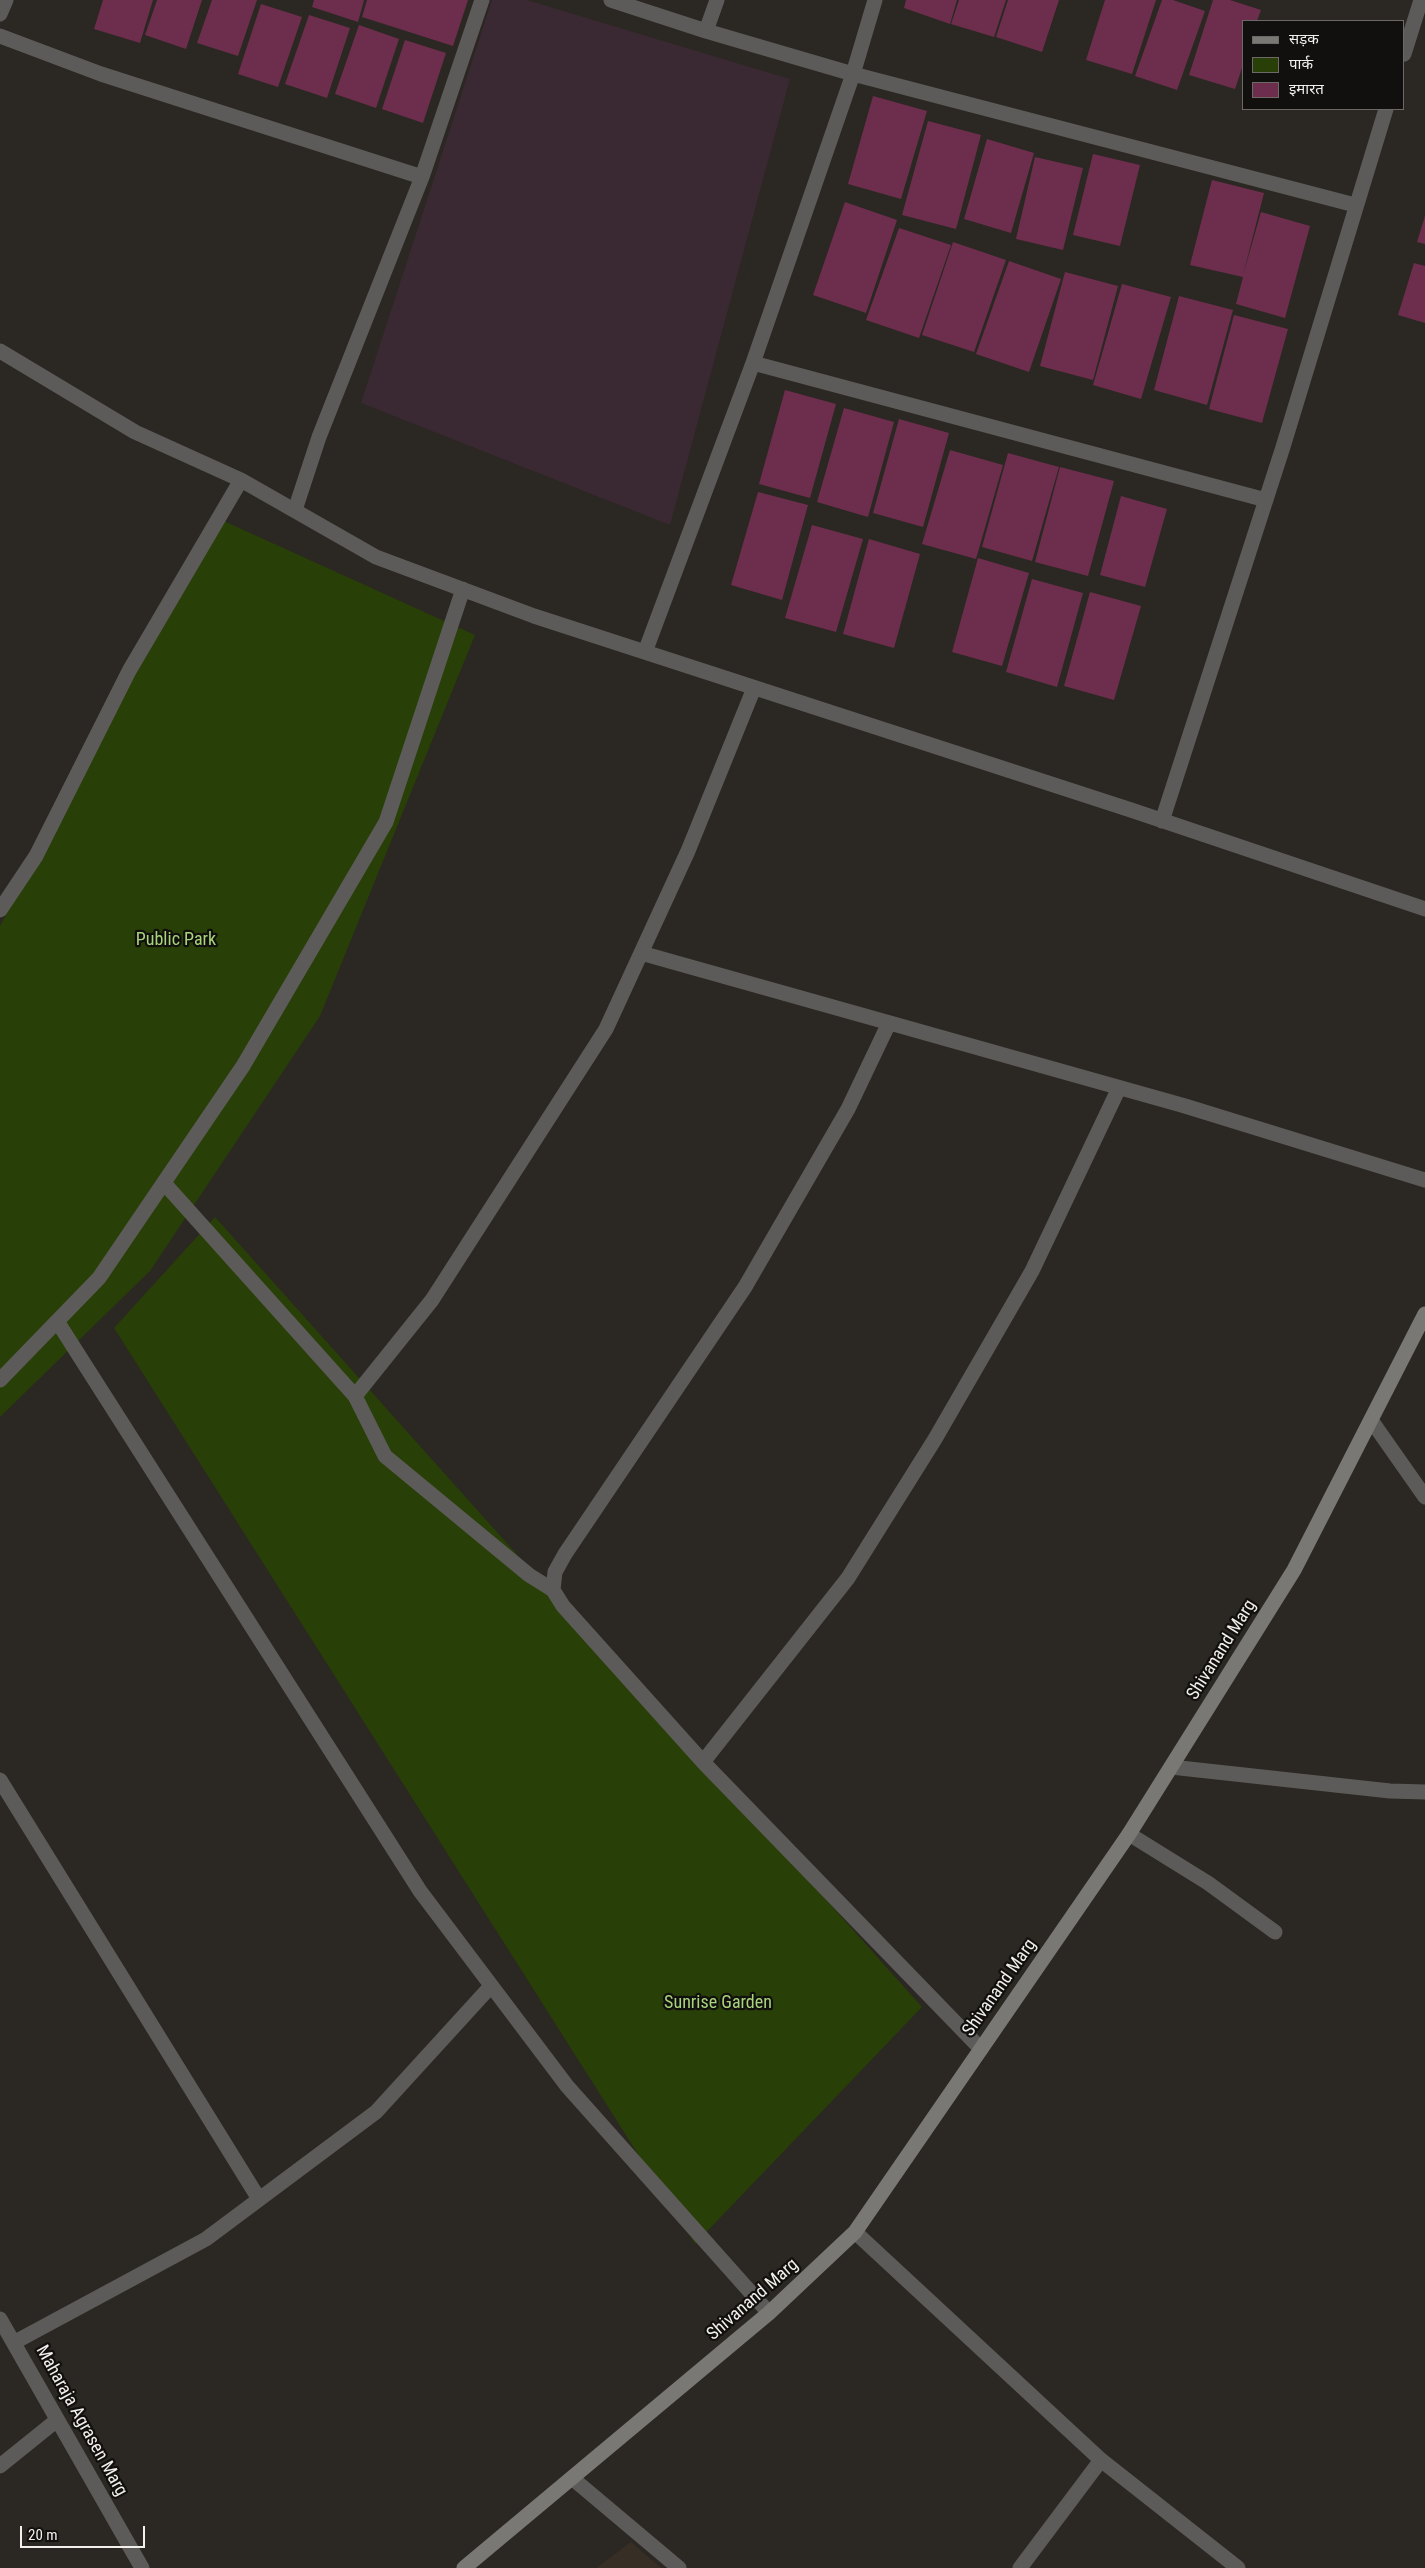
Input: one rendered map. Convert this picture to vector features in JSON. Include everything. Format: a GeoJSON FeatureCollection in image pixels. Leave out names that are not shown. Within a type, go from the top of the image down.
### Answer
{"type":"FeatureCollection","features":[{"type":"Feature","properties":{"kind":"street"},"geometry":{"type":"LineString","coordinates":[[0,14],[6,0]]}},
{"type":"Feature","properties":{"kind":"street"},"geometry":{"type":"LineString","coordinates":[[295,510],[319,438],[422,177],[482,0]]}},
{"type":"Feature","properties":{"kind":"street"},"geometry":{"type":"LineString","coordinates":[[611,0],[706,31],[853,74],[1355,205]]}},
{"type":"Feature","properties":{"kind":"street"},"geometry":{"type":"LineString","coordinates":[[706,31],[717,0]]}},
{"type":"Feature","properties":{"kind":"street"},"geometry":{"type":"LineString","coordinates":[[645,652],[753,363],[853,74],[875,0]]}},
{"type":"Feature","properties":{"kind":"street"},"geometry":{"type":"LineString","coordinates":[[1405,51],[1421,0]]}},
{"type":"Feature","properties":{"kind":"street"},"geometry":{"type":"LineString","coordinates":[[0,36],[101,74],[422,177]]}},
{"type":"Feature","properties":{"kind":"street"},"geometry":{"type":"LineString","coordinates":[[1162,821],[1266,500],[1386,110]]}},
{"type":"Feature","properties":{"kind":"street"},"geometry":{"type":"LineString","coordinates":[[0,351],[135,432],[241,480],[376,557],[645,652],[1425,909]]}},
{"type":"Feature","properties":{"kind":"street"},"geometry":{"type":"LineString","coordinates":[[753,363],[1266,500]]}},
{"type":"Feature","properties":{"kind":"street"},"geometry":{"type":"LineString","coordinates":[[0,910],[36,856],[129,671],[241,480]]}},
{"type":"Feature","properties":{"kind":"street"},"geometry":{"type":"LineString","coordinates":[[0,1380],[99,1278],[243,1066],[386,822],[463,589]]}},
{"type":"Feature","properties":{"kind":"street"},"geometry":{"type":"LineString","coordinates":[[355,1396],[432,1300],[606,1029],[688,851],[754,688]]}},
{"type":"Feature","properties":{"kind":"street"},"geometry":{"type":"LineString","coordinates":[[641,953],[1119,1088],[1425,1180]]}},
{"type":"Feature","properties":{"kind":"street"},"geometry":{"type":"LineString","coordinates":[[553,1590],[555,1572],[565,1554],[745,1287],[848,1108],[889,1023]]}},
{"type":"Feature","properties":{"kind":"street"},"geometry":{"type":"LineString","coordinates":[[703,1762],[848,1578],[930,1447],[1032,1271],[1119,1088]]}},
{"type":"Feature","properties":{"kind":"street"},"geometry":{"type":"LineString","coordinates":[[164,1183],[355,1396],[385,1456],[529,1575],[553,1590],[564,1606],[703,1762],[981,2049]]}},
{"type":"Feature","properties":{"kind":"street","name":"Shivanand Marg"},"geometry":{"type":"LineString","coordinates":[[464,2568],[769,2313],[855,2232],[1129,1834],[1294,1570],[1425,1314]]}},
{"type":"Feature","properties":{"kind":"street"},"geometry":{"type":"LineString","coordinates":[[57,1321],[420,1891],[567,2086],[769,2313]]}},
{"type":"Feature","properties":{"kind":"street"},"geometry":{"type":"LineString","coordinates":[[1371,1420],[1425,1497]]}},
{"type":"Feature","properties":{"kind":"street"},"geometry":{"type":"LineString","coordinates":[[1171,1767],[1390,1791],[1425,1792]]}},
{"type":"Feature","properties":{"kind":"street"},"geometry":{"type":"LineString","coordinates":[[0,1780],[259,2199]]}},
{"type":"Feature","properties":{"kind":"street"},"geometry":{"type":"LineString","coordinates":[[1129,1834],[1208,1883],[1275,1932]]}},
{"type":"Feature","properties":{"kind":"street"},"geometry":{"type":"LineString","coordinates":[[15,2342],[206,2239],[376,2112],[491,1986]]}},
{"type":"Feature","properties":{"kind":"street"},"geometry":{"type":"LineString","coordinates":[[855,2232],[1101,2460],[1238,2568]]}},
{"type":"Feature","properties":{"kind":"street","name":"Maharaja Agrasen Marg"},"geometry":{"type":"LineString","coordinates":[[0,2319],[15,2342],[57,2420],[142,2568]]}},
{"type":"Feature","properties":{"kind":"street"},"geometry":{"type":"LineString","coordinates":[[0,2466],[57,2420]]}},
{"type":"Feature","properties":{"kind":"street"},"geometry":{"type":"LineString","coordinates":[[1020,2568],[1101,2460]]}},
{"type":"Feature","properties":{"kind":"street"},"geometry":{"type":"LineString","coordinates":[[572,2478],[679,2568]]}},
{"type":"Feature","properties":{"kind":"shaded area"},"geometry":{"type":"Polygon","coordinates":[[[492,0],[527,0],[790,79],[670,525],[361,403],[492,0]]]}},
{"type":"Feature","properties":{"kind":"shaded area"},"geometry":{"type":"Polygon","coordinates":[[[631,2542],[661,2568],[597,2568],[599,2566],[631,2542]]]}},
{"type":"Feature","properties":{"kind":"green space","name":"Public Park"},"geometry":{"type":"Polygon","coordinates":[[[215,517],[475,635],[320,1016],[150,1271],[0,1417],[0,926],[215,517]]]}},
{"type":"Feature","properties":{"kind":"green space","name":"Sunrise Garden"},"geometry":{"type":"Polygon","coordinates":[[[215,1217],[922,2007],[695,2244],[114,1328],[215,1217]]]}},
{"type":"Feature","properties":{"kind":"building"},"geometry":{"type":"Polygon","coordinates":[[[103,0],[153,0],[140,43],[94,29],[103,0]]]}},
{"type":"Feature","properties":{"kind":"building"},"geometry":{"type":"Polygon","coordinates":[[[157,0],[202,0],[186,49],[145,35],[157,0]]]}},
{"type":"Feature","properties":{"kind":"building"},"geometry":{"type":"Polygon","coordinates":[[[212,0],[257,0],[238,56],[197,43],[212,0]]]}},
{"type":"Feature","properties":{"kind":"building"},"geometry":{"type":"Polygon","coordinates":[[[314,0],[364,0],[358,22],[312,7],[314,0]]]}},
{"type":"Feature","properties":{"kind":"building"},"geometry":{"type":"Polygon","coordinates":[[[367,0],[468,0],[453,46],[362,17],[367,0]]]}},
{"type":"Feature","properties":{"kind":"building"},"geometry":{"type":"Polygon","coordinates":[[[906,0],[957,0],[950,24],[904,8],[906,0]]]}},
{"type":"Feature","properties":{"kind":"building"},"geometry":{"type":"Polygon","coordinates":[[[959,0],[1006,0],[994,37],[951,24],[959,0]]]}},
{"type":"Feature","properties":{"kind":"building"},"geometry":{"type":"Polygon","coordinates":[[[1008,0],[1059,0],[1042,52],[996,37],[1008,0]]]}},
{"type":"Feature","properties":{"kind":"building"},"geometry":{"type":"Polygon","coordinates":[[[1105,0],[1156,0],[1132,74],[1086,60],[1105,0]]]}},
{"type":"Feature","properties":{"kind":"building"},"geometry":{"type":"Polygon","coordinates":[[[1162,0],[1173,0],[1205,11],[1177,90],[1135,76],[1162,0]]]}},
{"type":"Feature","properties":{"kind":"building"},"geometry":{"type":"Polygon","coordinates":[[[1213,0],[1230,0],[1261,10],[1257,20],[1242,20],[1242,68],[1235,89],[1189,75],[1213,0]]]}},
{"type":"Feature","properties":{"kind":"building"},"geometry":{"type":"Polygon","coordinates":[[[261,4],[302,17],[278,87],[238,74],[261,4]]]}},
{"type":"Feature","properties":{"kind":"building"},"geometry":{"type":"Polygon","coordinates":[[[309,15],[350,28],[327,98],[285,84],[309,15]]]}},
{"type":"Feature","properties":{"kind":"building"},"geometry":{"type":"Polygon","coordinates":[[[359,25],[399,39],[376,108],[335,94],[359,25]]]}},
{"type":"Feature","properties":{"kind":"building"},"geometry":{"type":"Polygon","coordinates":[[[405,40],[446,53],[423,123],[382,109],[405,40]]]}},
{"type":"Feature","properties":{"kind":"building"},"geometry":{"type":"Polygon","coordinates":[[[873,96],[927,111],[901,199],[848,184],[873,96]]]}},
{"type":"Feature","properties":{"kind":"building"},"geometry":{"type":"Polygon","coordinates":[[[928,121],[981,135],[956,229],[902,215],[928,121]]]}},
{"type":"Feature","properties":{"kind":"building"},"geometry":{"type":"Polygon","coordinates":[[[987,139],[1034,153],[1011,233],[964,219],[987,139]]]}},
{"type":"Feature","properties":{"kind":"building"},"geometry":{"type":"Polygon","coordinates":[[[1093,154],[1140,165],[1120,246],[1073,235],[1093,154]]]}},
{"type":"Feature","properties":{"kind":"building"},"geometry":{"type":"Polygon","coordinates":[[[1035,157],[1083,168],[1063,250],[1016,239],[1035,157]]]}},
{"type":"Feature","properties":{"kind":"building"},"geometry":{"type":"Polygon","coordinates":[[[1212,180],[1264,193],[1243,275],[1261,212],[1310,226],[1285,318],[1236,304],[1243,277],[1190,265],[1212,180]]]}},
{"type":"Feature","properties":{"kind":"building"},"geometry":{"type":"Polygon","coordinates":[[[845,202],[897,220],[866,313],[813,295],[845,202]]]}},
{"type":"Feature","properties":{"kind":"building"},"geometry":{"type":"Polygon","coordinates":[[[1425,216],[1425,244],[1417,242],[1425,216]]]}},
{"type":"Feature","properties":{"kind":"building"},"geometry":{"type":"Polygon","coordinates":[[[899,228],[951,245],[919,338],[866,320],[899,228]]]}},
{"type":"Feature","properties":{"kind":"building"},"geometry":{"type":"Polygon","coordinates":[[[953,242],[1006,260],[974,352],[922,335],[953,242]]]}},
{"type":"Feature","properties":{"kind":"building"},"geometry":{"type":"Polygon","coordinates":[[[1009,261],[1061,279],[1029,372],[976,354],[1009,261]]]}},
{"type":"Feature","properties":{"kind":"building"},"geometry":{"type":"Polygon","coordinates":[[[1414,263],[1425,266],[1425,323],[1398,315],[1414,263]]]}},
{"type":"Feature","properties":{"kind":"building"},"geometry":{"type":"Polygon","coordinates":[[[1065,272],[1118,286],[1093,380],[1040,366],[1065,272]]]}},
{"type":"Feature","properties":{"kind":"building"},"geometry":{"type":"Polygon","coordinates":[[[1122,284],[1171,297],[1141,399],[1093,385],[1122,284]]]}},
{"type":"Feature","properties":{"kind":"building"},"geometry":{"type":"Polygon","coordinates":[[[1179,296],[1233,310],[1207,405],[1154,390],[1179,296]]]}},
{"type":"Feature","properties":{"kind":"building"},"geometry":{"type":"Polygon","coordinates":[[[1234,315],[1288,329],[1262,423],[1209,409],[1234,315]]]}},
{"type":"Feature","properties":{"kind":"building"},"geometry":{"type":"Polygon","coordinates":[[[785,390],[836,404],[810,498],[759,484],[785,390]]]}},
{"type":"Feature","properties":{"kind":"building"},"geometry":{"type":"Polygon","coordinates":[[[844,408],[894,422],[868,517],[817,502],[844,408]]]}},
{"type":"Feature","properties":{"kind":"building"},"geometry":{"type":"Polygon","coordinates":[[[899,419],[949,433],[923,527],[873,513],[899,419]]]}},
{"type":"Feature","properties":{"kind":"building"},"geometry":{"type":"Polygon","coordinates":[[[950,450],[1003,465],[976,559],[922,544],[950,450]]]}},
{"type":"Feature","properties":{"kind":"building"},"geometry":{"type":"Polygon","coordinates":[[[1008,453],[1059,467],[1032,561],[982,547],[1008,453]]]}},
{"type":"Feature","properties":{"kind":"building"},"geometry":{"type":"Polygon","coordinates":[[[1060,467],[1114,481],[1088,576],[1035,562],[1060,467]]]}},
{"type":"Feature","properties":{"kind":"building"},"geometry":{"type":"Polygon","coordinates":[[[758,492],[808,505],[782,600],[731,585],[758,492]]]}},
{"type":"Feature","properties":{"kind":"building"},"geometry":{"type":"Polygon","coordinates":[[[1121,496],[1167,509],[1145,587],[1100,575],[1121,496]]]}},
{"type":"Feature","properties":{"kind":"building"},"geometry":{"type":"Polygon","coordinates":[[[812,525],[863,539],[836,632],[785,618],[812,525]]]}},
{"type":"Feature","properties":{"kind":"building"},"geometry":{"type":"Polygon","coordinates":[[[869,539],[920,554],[894,648],[843,634],[869,539]]]}},
{"type":"Feature","properties":{"kind":"building"},"geometry":{"type":"Polygon","coordinates":[[[978,558],[1029,573],[1002,666],[952,652],[978,558]]]}},
{"type":"Feature","properties":{"kind":"building"},"geometry":{"type":"Polygon","coordinates":[[[1032,579],[1083,593],[1057,687],[1006,672],[1032,579]]]}},
{"type":"Feature","properties":{"kind":"building"},"geometry":{"type":"Polygon","coordinates":[[[1090,592],[1141,606],[1114,700],[1064,686],[1090,592]]]}}]}
